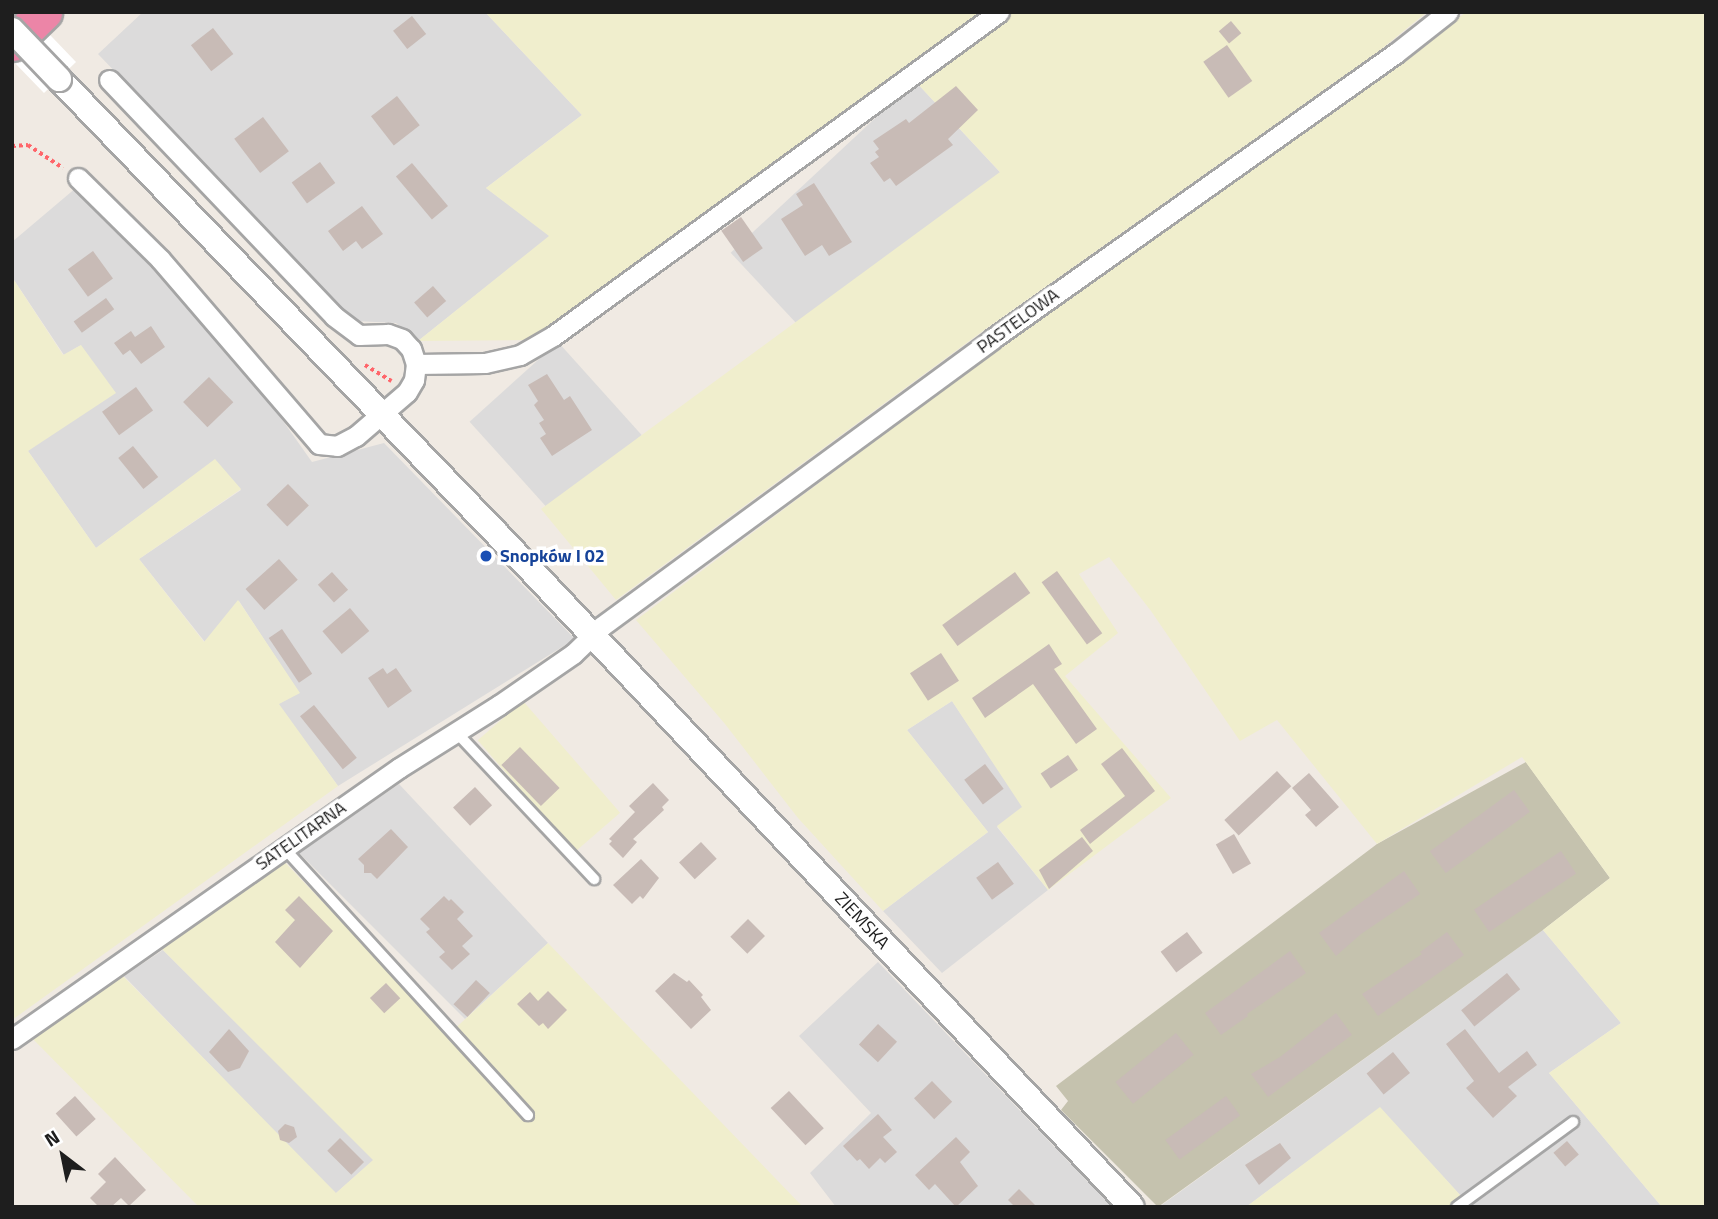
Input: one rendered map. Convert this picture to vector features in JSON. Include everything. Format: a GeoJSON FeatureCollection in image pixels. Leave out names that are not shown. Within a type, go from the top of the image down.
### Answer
{"type":"FeatureCollection","features":[{"type":"Feature","properties":{"kind":"highway"},"geometry":{"type":"LineString","coordinates":[[12,43],[44,12]]}},
{"type":"Feature","properties":{"kind":"street"},"geometry":{"type":"LineString","coordinates":[[416,364],[485,362],[520,355],[553,336],[760,192],[999,12]]}},
{"type":"Feature","properties":{"kind":"street","name":"PASTELOWA"},"geometry":{"type":"LineString","coordinates":[[592,636],[992,339],[1396,53],[1448,12]]}},
{"type":"Feature","properties":{"kind":"street","name":"ZIEMSKA"},"geometry":{"type":"LineString","coordinates":[[12,30],[382,414],[1132,1207]]}},
{"type":"Feature","properties":{"kind":"street"},"geometry":{"type":"LineString","coordinates":[[78,178],[160,260],[318,444],[337,446],[356,436],[407,391],[414,380],[416,364],[411,349],[402,339],[388,334],[359,335],[334,316],[109,80]]}},
{"type":"Feature","properties":{"kind":"street","name":"SATELITARNA"},"geometry":{"type":"LineString","coordinates":[[12,1039],[284,848],[573,654],[592,636]]}},
{"type":"Feature","properties":{"kind":"lane"},"geometry":{"type":"LineString","coordinates":[[456,732],[594,879]]}},
{"type":"Feature","properties":{"kind":"lane"},"geometry":{"type":"LineString","coordinates":[[284,848],[528,1115]]}},
{"type":"Feature","properties":{"kind":"lane"},"geometry":{"type":"LineString","coordinates":[[1457,1207],[1573,1122]]}},
{"type":"Feature","properties":{"kind":"path"},"geometry":{"type":"LineString","coordinates":[[12,146],[28,145],[78,178]]}},
{"type":"Feature","properties":{"kind":"shaded area"},"geometry":{"type":"Polygon","coordinates":[[[143,12],[485,12],[582,115],[486,188],[550,236],[418,341],[396,323],[355,321],[98,54],[143,12]]]}},
{"type":"Feature","properties":{"kind":"shaded area"},"geometry":{"type":"Polygon","coordinates":[[[485,12],[988,12],[530,340],[418,341],[549,236],[486,188],[582,115],[485,12]]]}},
{"type":"Feature","properties":{"kind":"shaded area"},"geometry":{"type":"Polygon","coordinates":[[[1008,12],[1427,12],[1379,51],[987,328],[616,600],[541,509],[1000,172],[915,81],[1008,12]]]}},
{"type":"Feature","properties":{"kind":"shaded area"},"geometry":{"type":"Polygon","coordinates":[[[1466,12],[1706,12],[1706,1207],[1662,1207],[1549,1073],[1621,1023],[1543,930],[1610,878],[1522,757],[1377,844],[1277,720],[1240,741],[1151,611],[1109,557],[1079,574],[1118,633],[1065,676],[1171,798],[1048,890],[997,826],[1022,807],[952,701],[907,730],[988,832],[883,911],[798,818],[725,724],[636,620],[1002,346],[1396,66],[1466,12]]]}},
{"type":"Feature","properties":{"kind":"shaded area"},"geometry":{"type":"Polygon","coordinates":[[[915,81],[1000,172],[816,344],[731,253],[915,81]]]}},
{"type":"Feature","properties":{"kind":"shaded area"},"geometry":{"type":"Polygon","coordinates":[[[77,187],[115,219],[242,363],[312,462],[384,443],[575,639],[338,786],[278,704],[299,693],[239,601],[205,642],[139,559],[241,490],[215,460],[96,548],[28,451],[81,345],[64,355],[12,277],[12,242],[77,187]]]}},
{"type":"Feature","properties":{"kind":"shaded area"},"geometry":{"type":"Polygon","coordinates":[[[12,277],[63,355],[81,345],[116,393],[28,451],[96,548],[215,459],[241,489],[139,559],[204,642],[238,600],[300,693],[279,704],[338,786],[12,1020],[12,277]]]}},
{"type":"Feature","properties":{"kind":"shaded area"},"geometry":{"type":"Polygon","coordinates":[[[558,342],[642,435],[553,515],[470,422],[558,342]]]}},
{"type":"Feature","properties":{"kind":"shaded area"},"geometry":{"type":"Polygon","coordinates":[[[523,701],[620,813],[575,852],[478,740],[523,701]]]}},
{"type":"Feature","properties":{"kind":"shaded area"},"geometry":{"type":"Polygon","coordinates":[[[952,701],[1023,807],[997,827],[1048,890],[942,973],[883,911],[988,832],[907,730],[952,701]]]}},
{"type":"Feature","properties":{"kind":"shaded area"},"geometry":{"type":"Polygon","coordinates":[[[1526,762],[1610,878],[1543,930],[1158,1207],[1061,1110],[1068,1101],[1056,1086],[1377,844],[1526,762]]]}},
{"type":"Feature","properties":{"kind":"shaded area"},"geometry":{"type":"Polygon","coordinates":[[[399,784],[548,943],[465,1019],[299,853],[399,784]]]}},
{"type":"Feature","properties":{"kind":"shaded area"},"geometry":{"type":"Polygon","coordinates":[[[276,853],[449,1034],[548,943],[803,1207],[199,1207],[24,1030],[114,967],[336,1193],[373,1160],[152,939],[276,853]]]}},
{"type":"Feature","properties":{"kind":"shaded area"},"geometry":{"type":"Polygon","coordinates":[[[1543,930],[1621,1023],[1549,1073],[1662,1207],[1447,1207],[1461,1196],[1380,1108],[1246,1207],[1159,1207],[1543,930]]]}},
{"type":"Feature","properties":{"kind":"shaded area"},"geometry":{"type":"Polygon","coordinates":[[[163,950],[374,1160],[335,1194],[124,976],[163,950]]]}},
{"type":"Feature","properties":{"kind":"shaded area"},"geometry":{"type":"Polygon","coordinates":[[[878,962],[1112,1207],[836,1207],[810,1173],[871,1113],[799,1036],[878,962]]]}},
{"type":"Feature","properties":{"kind":"shaded area"},"geometry":{"type":"Polygon","coordinates":[[[1380,1107],[1461,1196],[1447,1207],[1246,1207],[1380,1107]]]}},
{"type":"Feature","properties":{"kind":"pier"},"geometry":{"type":"Polygon","coordinates":[[[12,12],[28,12],[76,62],[44,93],[12,60],[12,12]]]}},
{"type":"Feature","properties":{"kind":"building"},"geometry":{"type":"Polygon","coordinates":[[[412,16],[426,34],[407,49],[393,31],[412,16]]]}},
{"type":"Feature","properties":{"kind":"building"},"geometry":{"type":"Polygon","coordinates":[[[1231,21],[1241,33],[1229,44],[1219,31],[1231,21]]]}},
{"type":"Feature","properties":{"kind":"building"},"geometry":{"type":"Polygon","coordinates":[[[213,28],[233,54],[211,71],[191,45],[213,28]]]}},
{"type":"Feature","properties":{"kind":"building"},"geometry":{"type":"Polygon","coordinates":[[[1227,45],[1252,81],[1228,98],[1203,62],[1227,45]]]}},
{"type":"Feature","properties":{"kind":"building"},"geometry":{"type":"Polygon","coordinates":[[[956,86],[978,110],[948,139],[953,145],[896,186],[890,178],[884,182],[870,163],[879,157],[875,152],[879,149],[873,141],[906,119],[909,123],[956,86]]]}},
{"type":"Feature","properties":{"kind":"building"},"geometry":{"type":"Polygon","coordinates":[[[397,96],[420,125],[394,145],[371,116],[397,96]]]}},
{"type":"Feature","properties":{"kind":"building"},"geometry":{"type":"Polygon","coordinates":[[[263,117],[289,151],[260,173],[234,139],[263,117]]]}},
{"type":"Feature","properties":{"kind":"building"},"geometry":{"type":"Polygon","coordinates":[[[320,162],[335,183],[307,204],[292,183],[320,162]]]}},
{"type":"Feature","properties":{"kind":"building"},"geometry":{"type":"Polygon","coordinates":[[[412,163],[448,206],[432,219],[396,176],[412,163]]]}},
{"type":"Feature","properties":{"kind":"building"},"geometry":{"type":"Polygon","coordinates":[[[814,183],[852,242],[829,256],[822,245],[805,256],[781,219],[803,205],[796,194],[814,183]]]}},
{"type":"Feature","properties":{"kind":"building"},"geometry":{"type":"Polygon","coordinates":[[[362,206],[383,234],[362,249],[356,241],[343,251],[328,231],[362,206]]]}},
{"type":"Feature","properties":{"kind":"building"},"geometry":{"type":"Polygon","coordinates":[[[741,217],[763,248],[743,262],[721,231],[741,217]]]}},
{"type":"Feature","properties":{"kind":"building"},"geometry":{"type":"Polygon","coordinates":[[[93,251],[113,279],[88,297],[68,269],[93,251]]]}},
{"type":"Feature","properties":{"kind":"building"},"geometry":{"type":"Polygon","coordinates":[[[433,286],[446,301],[427,317],[414,302],[433,286]]]}},
{"type":"Feature","properties":{"kind":"building"},"geometry":{"type":"Polygon","coordinates":[[[106,298],[114,309],[82,333],[74,322],[106,298]]]}},
{"type":"Feature","properties":{"kind":"building"},"geometry":{"type":"Polygon","coordinates":[[[151,326],[165,347],[141,364],[130,350],[123,355],[114,343],[131,331],[135,337],[151,326]]]}},
{"type":"Feature","properties":{"kind":"building"},"geometry":{"type":"Polygon","coordinates":[[[547,374],[564,400],[570,396],[592,430],[552,456],[540,438],[546,434],[539,423],[544,420],[534,405],[538,401],[528,385],[547,374]]]}},
{"type":"Feature","properties":{"kind":"building"},"geometry":{"type":"Polygon","coordinates":[[[209,377],[233,402],[207,427],[183,402],[209,377]]]}},
{"type":"Feature","properties":{"kind":"building"},"geometry":{"type":"Polygon","coordinates":[[[136,387],[153,410],[119,435],[102,412],[136,387]]]}},
{"type":"Feature","properties":{"kind":"building"},"geometry":{"type":"Polygon","coordinates":[[[133,446],[158,477],[143,489],[118,458],[133,446]]]}},
{"type":"Feature","properties":{"kind":"building"},"geometry":{"type":"Polygon","coordinates":[[[288,484],[309,506],[287,526],[266,505],[288,484]]]}},
{"type":"Feature","properties":{"kind":"building"},"geometry":{"type":"Polygon","coordinates":[[[279,559],[298,580],[264,610],[246,589],[279,559]]]}},
{"type":"Feature","properties":{"kind":"building"},"geometry":{"type":"Polygon","coordinates":[[[1057,571],[1102,633],[1087,644],[1042,582],[1057,571]]]}},
{"type":"Feature","properties":{"kind":"building"},"geometry":{"type":"Polygon","coordinates":[[[332,572],[348,590],[334,603],[318,585],[332,572]]]}},
{"type":"Feature","properties":{"kind":"building"},"geometry":{"type":"Polygon","coordinates":[[[1015,572],[1030,593],[957,646],[942,625],[1015,572]]]}},
{"type":"Feature","properties":{"kind":"building"},"geometry":{"type":"Polygon","coordinates":[[[350,608],[369,631],[342,654],[322,631],[350,608]]]}},
{"type":"Feature","properties":{"kind":"building"},"geometry":{"type":"Polygon","coordinates":[[[282,629],[312,674],[299,683],[269,638],[282,629]]]}},
{"type":"Feature","properties":{"kind":"building"},"geometry":{"type":"Polygon","coordinates":[[[1049,644],[1062,664],[1054,669],[1097,729],[1076,744],[1033,684],[985,718],[972,698],[1049,644]]]}},
{"type":"Feature","properties":{"kind":"building"},"geometry":{"type":"Polygon","coordinates":[[[941,653],[959,681],[928,701],[910,673],[941,653]]]}},
{"type":"Feature","properties":{"kind":"building"},"geometry":{"type":"Polygon","coordinates":[[[383,668],[387,674],[396,668],[412,691],[388,708],[368,678],[383,668]]]}},
{"type":"Feature","properties":{"kind":"building"},"geometry":{"type":"Polygon","coordinates":[[[314,705],[357,758],[343,769],[300,716],[314,705]]]}},
{"type":"Feature","properties":{"kind":"building"},"geometry":{"type":"Polygon","coordinates":[[[520,747],[560,788],[541,806],[501,765],[520,747]]]}},
{"type":"Feature","properties":{"kind":"building"},"geometry":{"type":"Polygon","coordinates":[[[1122,748],[1155,791],[1090,844],[1080,830],[1125,796],[1101,764],[1122,748]]]}},
{"type":"Feature","properties":{"kind":"building"},"geometry":{"type":"Polygon","coordinates":[[[1068,755],[1078,770],[1051,788],[1041,773],[1068,755]]]}},
{"type":"Feature","properties":{"kind":"building"},"geometry":{"type":"Polygon","coordinates":[[[985,764],[1004,789],[983,804],[964,780],[985,764]]]}},
{"type":"Feature","properties":{"kind":"building"},"geometry":{"type":"Polygon","coordinates":[[[1277,771],[1291,786],[1239,835],[1224,820],[1277,771]]]}},
{"type":"Feature","properties":{"kind":"building"},"geometry":{"type":"Polygon","coordinates":[[[1309,773],[1339,807],[1316,827],[1305,815],[1311,810],[1292,788],[1309,773]]]}},
{"type":"Feature","properties":{"kind":"building"},"geometry":{"type":"Polygon","coordinates":[[[653,783],[669,800],[662,807],[664,810],[633,839],[637,842],[623,858],[609,844],[612,841],[609,839],[635,812],[629,806],[653,783]]]}},
{"type":"Feature","properties":{"kind":"building"},"geometry":{"type":"Polygon","coordinates":[[[475,787],[492,805],[470,826],[453,807],[475,787]]]}},
{"type":"Feature","properties":{"kind":"building"},"geometry":{"type":"Polygon","coordinates":[[[1514,790],[1530,812],[1446,873],[1430,851],[1514,790]]]}},
{"type":"Feature","properties":{"kind":"building"},"geometry":{"type":"Polygon","coordinates":[[[391,829],[408,847],[377,879],[371,873],[364,873],[364,865],[358,859],[391,829]]]}},
{"type":"Feature","properties":{"kind":"building"},"geometry":{"type":"Polygon","coordinates":[[[1234,834],[1251,863],[1233,874],[1216,845],[1234,834]]]}},
{"type":"Feature","properties":{"kind":"building"},"geometry":{"type":"Polygon","coordinates":[[[1082,837],[1093,851],[1049,889],[1039,870],[1082,837]]]}},
{"type":"Feature","properties":{"kind":"building"},"geometry":{"type":"Polygon","coordinates":[[[701,842],[717,859],[695,879],[679,862],[701,842]]]}},
{"type":"Feature","properties":{"kind":"building"},"geometry":{"type":"Polygon","coordinates":[[[1561,851],[1576,873],[1489,932],[1474,910],[1561,851]]]}},
{"type":"Feature","properties":{"kind":"building"},"geometry":{"type":"Polygon","coordinates":[[[641,859],[659,878],[643,899],[640,896],[632,904],[613,885],[641,859]]]}},
{"type":"Feature","properties":{"kind":"building"},"geometry":{"type":"Polygon","coordinates":[[[998,862],[1014,884],[992,900],[976,878],[998,862]]]}},
{"type":"Feature","properties":{"kind":"building"},"geometry":{"type":"Polygon","coordinates":[[[1404,871],[1420,894],[1361,934],[1336,956],[1319,933],[1404,871]]]}},
{"type":"Feature","properties":{"kind":"building"},"geometry":{"type":"Polygon","coordinates":[[[299,896],[333,931],[300,968],[275,942],[295,920],[285,910],[299,896]]]}},
{"type":"Feature","properties":{"kind":"building"},"geometry":{"type":"Polygon","coordinates":[[[444,896],[464,912],[457,919],[473,936],[462,946],[470,954],[452,970],[439,957],[445,952],[426,932],[430,929],[420,919],[444,896]]]}},
{"type":"Feature","properties":{"kind":"building"},"geometry":{"type":"Polygon","coordinates":[[[748,919],[765,936],[747,954],[730,937],[748,919]]]}},
{"type":"Feature","properties":{"kind":"building"},"geometry":{"type":"Polygon","coordinates":[[[1187,932],[1203,953],[1176,973],[1161,952],[1187,932]]]}},
{"type":"Feature","properties":{"kind":"building"},"geometry":{"type":"Polygon","coordinates":[[[1447,932],[1464,955],[1378,1016],[1362,994],[1422,954],[1420,952],[1447,932]]]}},
{"type":"Feature","properties":{"kind":"building"},"geometry":{"type":"Polygon","coordinates":[[[1290,951],[1306,973],[1221,1035],[1205,1013],[1290,951]]]}},
{"type":"Feature","properties":{"kind":"building"},"geometry":{"type":"Polygon","coordinates":[[[674,973],[687,982],[689,980],[703,995],[701,997],[711,1010],[691,1029],[655,991],[674,973]]]}},
{"type":"Feature","properties":{"kind":"building"},"geometry":{"type":"Polygon","coordinates":[[[1507,973],[1520,989],[1474,1026],[1461,1010],[1507,973]]]}},
{"type":"Feature","properties":{"kind":"building"},"geometry":{"type":"Polygon","coordinates":[[[476,980],[490,993],[467,1017],[453,1004],[476,980]]]}},
{"type":"Feature","properties":{"kind":"building"},"geometry":{"type":"Polygon","coordinates":[[[386,983],[400,998],[384,1013],[370,998],[386,983]]]}},
{"type":"Feature","properties":{"kind":"building"},"geometry":{"type":"Polygon","coordinates":[[[548,991],[567,1010],[548,1029],[543,1023],[539,1026],[517,1004],[530,992],[538,1001],[548,991]]]}},
{"type":"Feature","properties":{"kind":"building"},"geometry":{"type":"Polygon","coordinates":[[[1336,1013],[1352,1035],[1268,1097],[1251,1074],[1280,1057],[1336,1013]]]}},
{"type":"Feature","properties":{"kind":"building"},"geometry":{"type":"Polygon","coordinates":[[[878,1024],[897,1042],[878,1062],[859,1044],[878,1024]]]}},
{"type":"Feature","properties":{"kind":"building"},"geometry":{"type":"Polygon","coordinates":[[[229,1029],[249,1051],[240,1068],[228,1072],[209,1052],[229,1029]]]}},
{"type":"Feature","properties":{"kind":"building"},"geometry":{"type":"Polygon","coordinates":[[[1465,1029],[1499,1073],[1527,1051],[1537,1065],[1508,1087],[1517,1096],[1493,1118],[1466,1088],[1474,1081],[1446,1044],[1465,1029]]]}},
{"type":"Feature","properties":{"kind":"building"},"geometry":{"type":"Polygon","coordinates":[[[1176,1033],[1194,1055],[1133,1104],[1115,1082],[1176,1033]]]}},
{"type":"Feature","properties":{"kind":"building"},"geometry":{"type":"Polygon","coordinates":[[[1393,1052],[1410,1073],[1384,1094],[1367,1073],[1393,1052]]]}},
{"type":"Feature","properties":{"kind":"building"},"geometry":{"type":"Polygon","coordinates":[[[932,1081],[952,1102],[934,1119],[914,1098],[932,1081]]]}},
{"type":"Feature","properties":{"kind":"building"},"geometry":{"type":"Polygon","coordinates":[[[789,1091],[824,1128],[805,1145],[771,1108],[789,1091]]]}},
{"type":"Feature","properties":{"kind":"building"},"geometry":{"type":"Polygon","coordinates":[[[75,1096],[96,1119],[76,1136],[56,1113],[75,1096]]]}},
{"type":"Feature","properties":{"kind":"building"},"geometry":{"type":"Polygon","coordinates":[[[1226,1096],[1240,1115],[1179,1160],[1165,1140],[1226,1096]]]}},
{"type":"Feature","properties":{"kind":"building"},"geometry":{"type":"Polygon","coordinates":[[[878,1114],[892,1130],[883,1137],[897,1152],[885,1163],[880,1158],[869,1169],[843,1146],[878,1114]]]}},
{"type":"Feature","properties":{"kind":"building"},"geometry":{"type":"Polygon","coordinates":[[[285,1124],[294,1127],[297,1137],[289,1143],[280,1140],[278,1131],[285,1124]]]}},
{"type":"Feature","properties":{"kind":"building"},"geometry":{"type":"Polygon","coordinates":[[[956,1137],[970,1152],[960,1162],[978,1186],[956,1207],[935,1184],[929,1190],[915,1175],[956,1137]]]}},
{"type":"Feature","properties":{"kind":"building"},"geometry":{"type":"Polygon","coordinates":[[[340,1138],[364,1162],[351,1175],[327,1151],[340,1138]]]}},
{"type":"Feature","properties":{"kind":"building"},"geometry":{"type":"Polygon","coordinates":[[[1567,1141],[1579,1155],[1565,1166],[1553,1153],[1567,1141]]]}},
{"type":"Feature","properties":{"kind":"building"},"geometry":{"type":"Polygon","coordinates":[[[1280,1143],[1291,1158],[1259,1185],[1245,1165],[1280,1143]]]}},
{"type":"Feature","properties":{"kind":"building"},"geometry":{"type":"Polygon","coordinates":[[[115,1157],[146,1190],[129,1206],[121,1198],[111,1207],[99,1207],[90,1198],[106,1182],[98,1174],[115,1157]]]}},
{"type":"Feature","properties":{"kind":"building"},"geometry":{"type":"Polygon","coordinates":[[[1019,1189],[1037,1207],[1015,1207],[1008,1200],[1019,1189]]]}},
{"type":"Feature","properties":{"kind":"place","name":"Snopków I 02"},"geometry":{"type":"Point","coordinates":[486,556]}}]}
